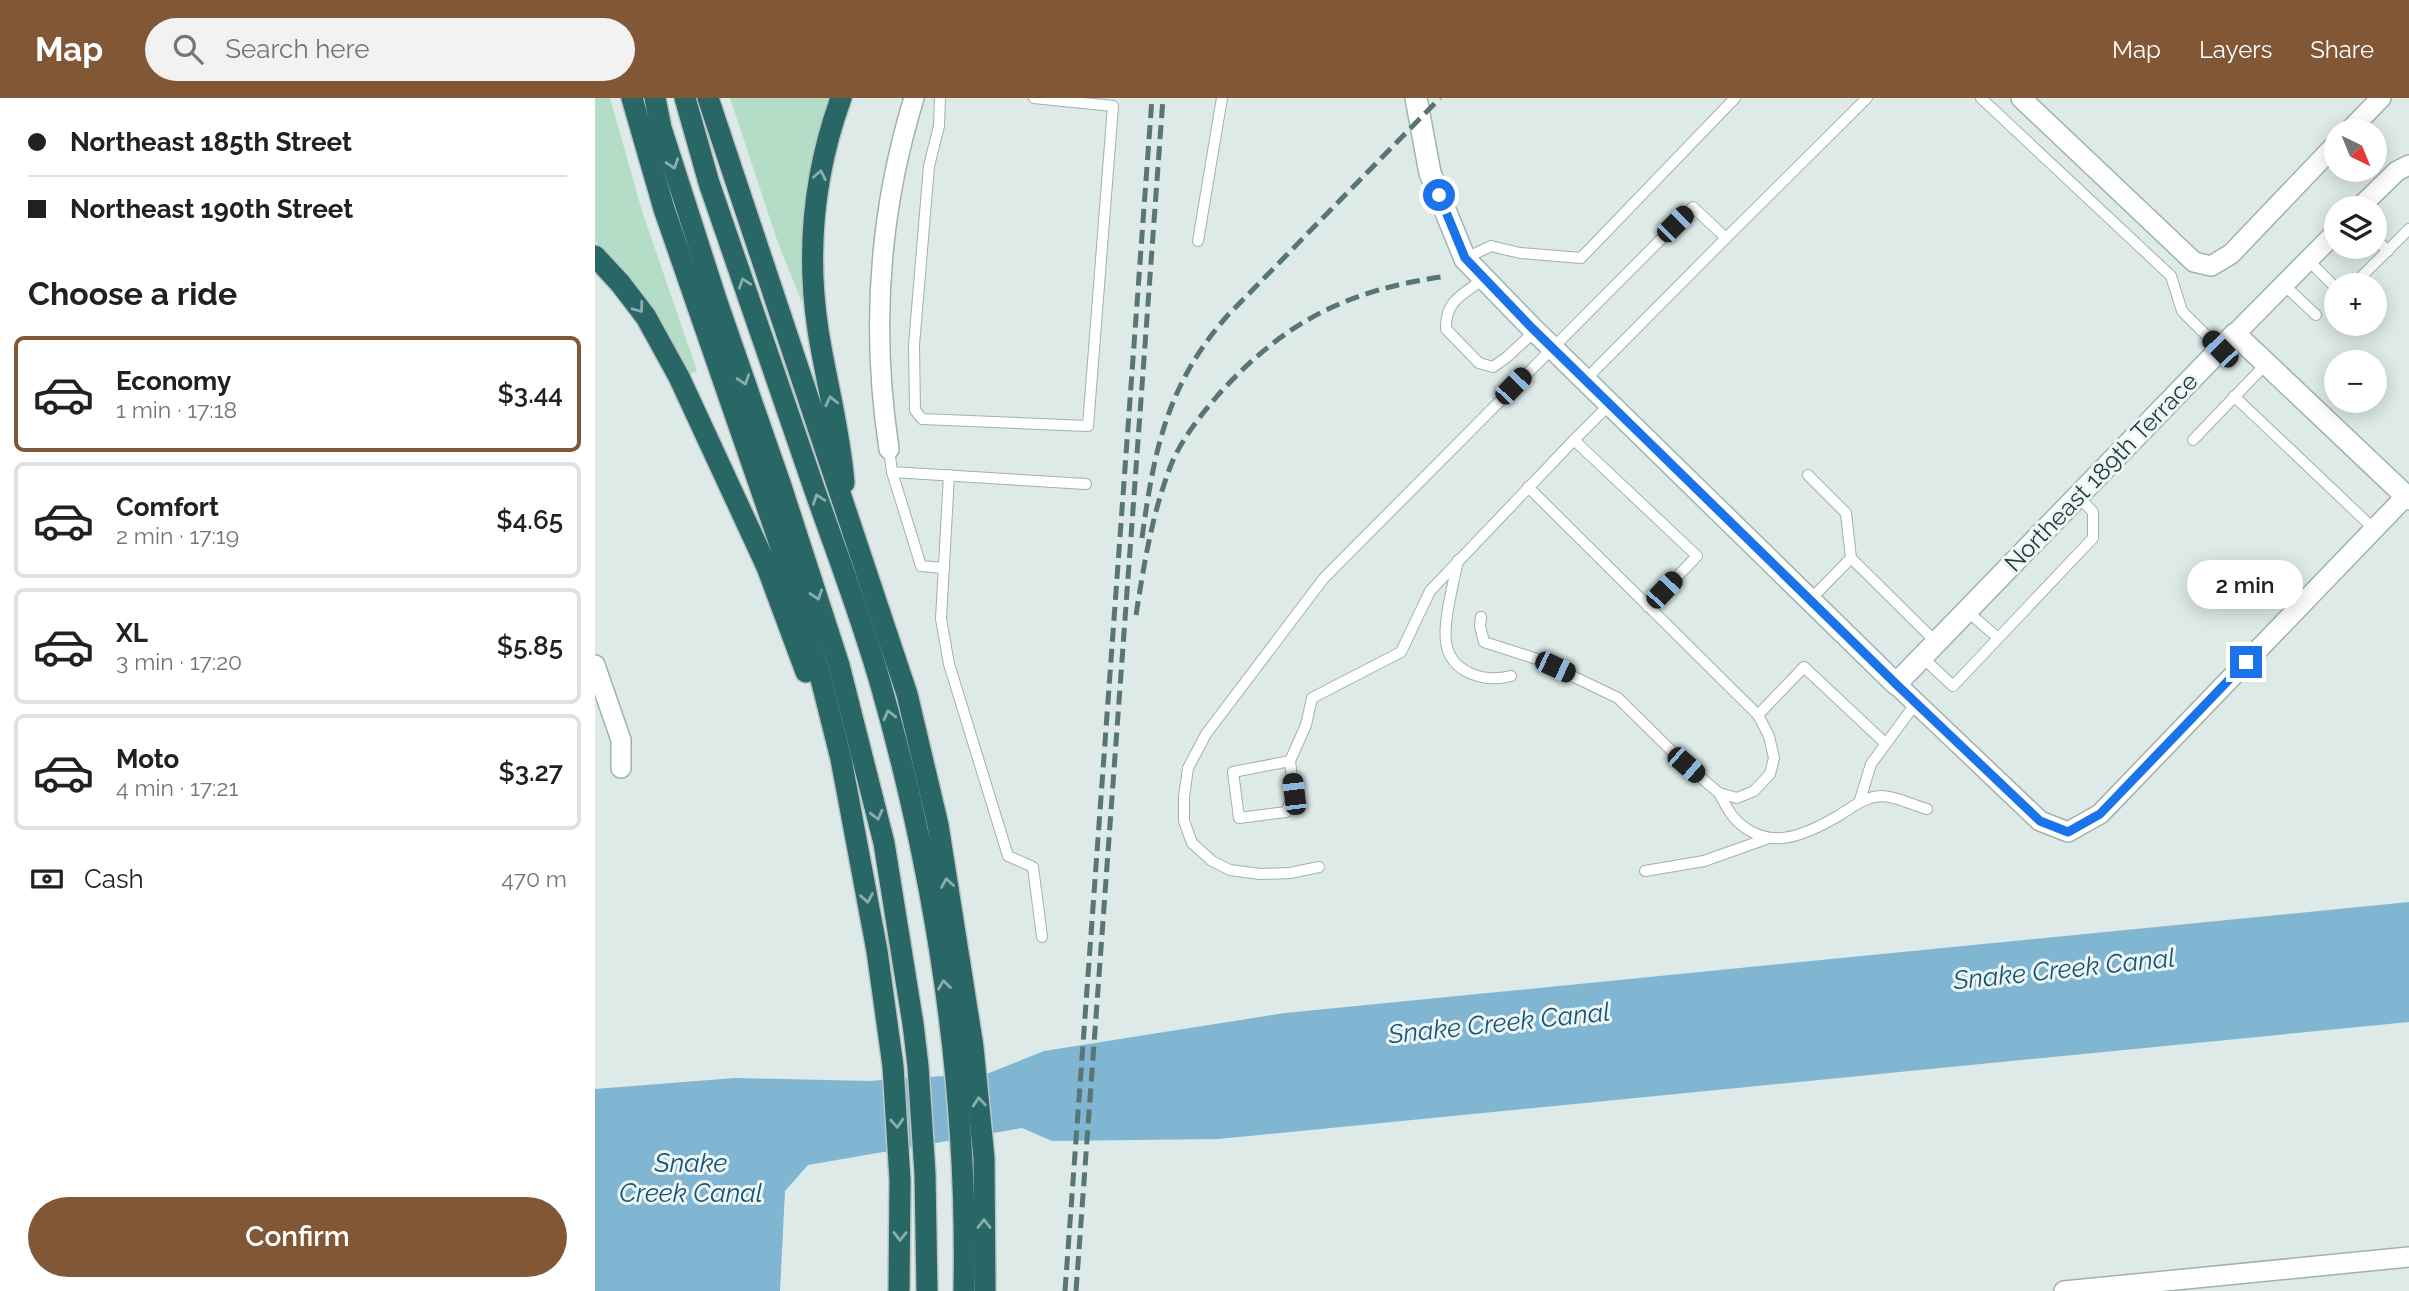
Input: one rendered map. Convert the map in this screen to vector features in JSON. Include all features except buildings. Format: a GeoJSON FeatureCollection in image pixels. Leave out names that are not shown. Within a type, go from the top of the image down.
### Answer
{"type":"FeatureCollection","features":[{"type":"Feature","properties":{"kind":"highway"},"geometry":{"type":"LineString","coordinates":[[632,98],[664,209],[784,556],[820,675],[841,759],[877,951],[893,1066],[900,1180],[899,1291]]}},
{"type":"Feature","properties":{"kind":"highway"},"geometry":{"type":"LineString","coordinates":[[655,98],[661,128],[717,302],[839,665],[884,843],[918,1066],[925,1174],[927,1291]]}},
{"type":"Feature","properties":{"kind":"highway"},"geometry":{"type":"LineString","coordinates":[[685,98],[714,196],[882,687],[912,808],[963,1050]]}},
{"type":"Feature","properties":{"kind":"highway"},"geometry":{"type":"LineString","coordinates":[[708,98],[910,708],[938,825],[963,1050],[985,1291]]}},
{"type":"Feature","properties":{"kind":"highway"},"geometry":{"type":"LineString","coordinates":[[841,98],[820,175],[811,253],[814,307],[842,449],[847,517]]}},
{"type":"Feature","properties":{"kind":"highway"},"geometry":{"type":"LineString","coordinates":[[595,257],[646,317],[679,376],[767,567],[841,759]]}},
{"type":"Feature","properties":{"kind":"highway"},"geometry":{"type":"LineString","coordinates":[[964,1291],[973,1161]]}},
{"type":"Feature","properties":{"kind":"street"},"geometry":{"type":"LineString","coordinates":[[889,449],[880,367],[882,253],[892,183],[914,98]]}},
{"type":"Feature","properties":{"kind":"street"},"geometry":{"type":"LineString","coordinates":[[1416,98],[1430,173],[1465,258],[1533,330],[1896,684],[2040,821],[2068,832],[2100,814],[2407,498],[2266,364],[2227,342]]}},
{"type":"Feature","properties":{"kind":"street"},"geometry":{"type":"LineString","coordinates":[[2021,98],[2194,262],[2211,265],[2231,254],[2324,157]]}},
{"type":"Feature","properties":{"kind":"street"},"geometry":{"type":"LineString","coordinates":[[2361,119],[2381,98]]}},
{"type":"Feature","properties":{"kind":"street"},"geometry":{"type":"LineString","coordinates":[[2373,196],[2403,168]]}},
{"type":"Feature","properties":{"kind":"street","name":"Northeast 189th Terrace"},"geometry":{"type":"LineString","coordinates":[[1896,684],[2324,244]]}},
{"type":"Feature","properties":{"kind":"street"},"geometry":{"type":"LineString","coordinates":[[595,665],[621,740],[621,768]]}},
{"type":"Feature","properties":{"kind":"street"},"geometry":{"type":"LineString","coordinates":[[2064,1291],[2409,1256]]}},
{"type":"Feature","properties":{"kind":"lane"},"geometry":{"type":"LineString","coordinates":[[940,98],[939,126],[929,166],[926,194],[915,345],[915,410],[922,419],[1088,426],[1113,106],[1034,98]]}},
{"type":"Feature","properties":{"kind":"lane"},"geometry":{"type":"LineString","coordinates":[[1198,241],[1222,98]]}},
{"type":"Feature","properties":{"kind":"lane"},"geometry":{"type":"LineString","coordinates":[[1465,258],[1491,246],[1520,253],[1581,258],[1735,98]]}},
{"type":"Feature","properties":{"kind":"lane"},"geometry":{"type":"LineString","coordinates":[[1585,380],[1867,98]]}},
{"type":"Feature","properties":{"kind":"lane"},"geometry":{"type":"LineString","coordinates":[[1981,98],[2171,276],[2182,311],[2227,342]]}},
{"type":"Feature","properties":{"kind":"lane"},"geometry":{"type":"LineString","coordinates":[[1319,867],[1290,873],[1259,874],[1230,870],[1202,853],[1192,843],[1184,821],[1184,797],[1188,768],[1206,734],[1324,578],[1693,207],[1726,238]]}},
{"type":"Feature","properties":{"kind":"lane"},"geometry":{"type":"LineString","coordinates":[[2365,273],[2409,229]]}},
{"type":"Feature","properties":{"kind":"lane"},"geometry":{"type":"LineString","coordinates":[[2308,260],[2324,276]]}},
{"type":"Feature","properties":{"kind":"lane"},"geometry":{"type":"LineString","coordinates":[[1484,278],[1455,300],[1446,314],[1447,329],[1479,363],[1493,366],[1507,357],[1533,330]]}},
{"type":"Feature","properties":{"kind":"lane"},"geometry":{"type":"LineString","coordinates":[[2284,285],[2316,315]]}},
{"type":"Feature","properties":{"kind":"lane"},"geometry":{"type":"LineString","coordinates":[[2193,440],[2266,364]]}},
{"type":"Feature","properties":{"kind":"lane"},"geometry":{"type":"LineString","coordinates":[[2235,396],[2374,529]]}},
{"type":"Feature","properties":{"kind":"lane"},"geometry":{"type":"LineString","coordinates":[[1290,761],[1233,772],[1239,818],[1286,812],[1294,794],[1290,761],[1306,724],[1311,698],[1401,652],[1430,591],[1610,404]]}},
{"type":"Feature","properties":{"kind":"lane"},"geometry":{"type":"LineString","coordinates":[[1574,440],[1697,555],[1648,607]]}},
{"type":"Feature","properties":{"kind":"lane"},"geometry":{"type":"LineString","coordinates":[[889,449],[892,471],[921,566],[944,568]]}},
{"type":"Feature","properties":{"kind":"lane"},"geometry":{"type":"LineString","coordinates":[[892,471],[1086,484]]}},
{"type":"Feature","properties":{"kind":"lane"},"geometry":{"type":"LineString","coordinates":[[949,475],[941,620],[949,664],[1009,856],[1033,867],[1042,937]]}},
{"type":"Feature","properties":{"kind":"lane"},"geometry":{"type":"LineString","coordinates":[[1808,475],[1846,513],[1851,558],[1929,650],[1953,686],[2093,538],[2093,512],[2078,496]]}},
{"type":"Feature","properties":{"kind":"lane"},"geometry":{"type":"LineString","coordinates":[[1528,487],[1758,715],[1769,736],[1774,758],[1770,774],[1754,790],[1737,798],[1719,793]]}},
{"type":"Feature","properties":{"kind":"lane"},"geometry":{"type":"LineString","coordinates":[[1810,600],[1851,558]]}},
{"type":"Feature","properties":{"kind":"lane"},"geometry":{"type":"LineString","coordinates":[[1458,559],[1449,605],[1446,643],[1454,659],[1475,676],[1487,679],[1511,676]]}},
{"type":"Feature","properties":{"kind":"lane"},"geometry":{"type":"LineString","coordinates":[[1967,611],[1998,638]]}},
{"type":"Feature","properties":{"kind":"lane"},"geometry":{"type":"LineString","coordinates":[[1481,617],[1484,642],[1537,659],[1618,698],[1686,765],[1719,793],[1734,818],[1752,834],[1766,839]]}},
{"type":"Feature","properties":{"kind":"lane"},"geometry":{"type":"LineString","coordinates":[[1758,715],[1804,667],[1885,743]]}},
{"type":"Feature","properties":{"kind":"lane"},"geometry":{"type":"LineString","coordinates":[[1645,871],[1704,861],[1766,839],[1787,838],[1819,827],[1850,809],[1860,800],[1871,764],[1916,703]]}},
{"type":"Feature","properties":{"kind":"lane"},"geometry":{"type":"LineString","coordinates":[[1860,800],[1882,796],[1927,809]]}},
{"type":"Feature","properties":{"kind":"green space"},"geometry":{"type":"Polygon","coordinates":[[[595,98],[610,98],[642,211],[697,371],[687,375],[619,268],[595,241],[595,98]]]}},
{"type":"Feature","properties":{"kind":"green space"},"geometry":{"type":"Polygon","coordinates":[[[730,98],[835,98],[802,302],[778,243],[730,98]]]}},
{"type":"Feature","properties":{"kind":"water","name":"Snake Creek Canal"},"geometry":{"type":"Polygon","coordinates":[[[2409,902],[2409,1022],[1218,1139],[1052,1141],[1022,1128],[808,1165],[785,1191],[780,1291],[595,1291],[595,1089],[735,1078],[869,1081],[989,1073],[1044,1051],[1285,1013],[2409,902]]]}},
{"type":"Feature","properties":{"kind":"railway"},"geometry":{"type":"LineString","coordinates":[[1065,1291],[1152,98]]}},
{"type":"Feature","properties":{"kind":"railway"},"geometry":{"type":"LineString","coordinates":[[1076,1291],[1163,98]]}},
{"type":"Feature","properties":{"kind":"railway"},"geometry":{"type":"LineString","coordinates":[[1142,538],[1158,447],[1167,419],[1177,393],[1207,341],[1228,315],[1440,98]]}},
{"type":"Feature","properties":{"kind":"railway"},"geometry":{"type":"LineString","coordinates":[[1136,615],[1164,483],[1186,437],[1218,395],[1269,347],[1294,328],[1321,313],[1379,290],[1447,276]]}},
{"type":"Feature","properties":{"kind":"route"},"geometry":{"type":"LineString","coordinates":[[1439,195],[1465,258],[1532,328],[2040,821],[2068,832],[2100,814],[2246,662]]}}]}
